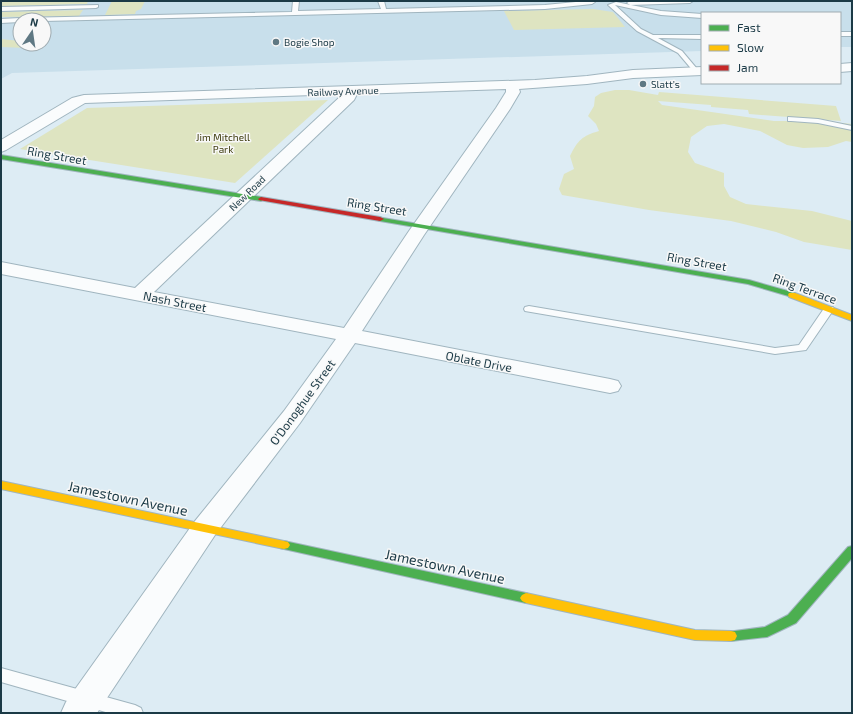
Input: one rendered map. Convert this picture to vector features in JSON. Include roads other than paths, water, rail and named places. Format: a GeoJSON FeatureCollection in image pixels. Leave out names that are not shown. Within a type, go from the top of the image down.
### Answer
{"type":"FeatureCollection","features":[{"type":"Feature","properties":{"kind":"street"},"geometry":{"type":"LineString","coordinates":[[841,68],[852,67]]}},
{"type":"Feature","properties":{"kind":"street","name":"Railway Avenue"},"geometry":{"type":"LineString","coordinates":[[1,147],[80,100],[512,85],[568,82],[652,73],[699,71]]}},
{"type":"Feature","properties":{"kind":"street","name":"O'Donoghue Street"},"geometry":{"type":"LineString","coordinates":[[82,706],[205,528],[292,418],[510,97],[513,92],[512,85]]}},
{"type":"Feature","properties":{"kind":"street","name":"New Road"},"geometry":{"type":"LineString","coordinates":[[140,294],[350,97],[351,91]]}},
{"type":"Feature","properties":{"kind":"street","name":"Ring Street"},"geometry":{"type":"LineString","coordinates":[[1,158],[423,226],[749,282]]}},
{"type":"Feature","properties":{"kind":"street","name":"Nash Street"},"geometry":{"type":"LineString","coordinates":[[1,268],[349,335]]}},
{"type":"Feature","properties":{"kind":"street","name":"Ring Terrace"},"geometry":{"type":"LineString","coordinates":[[749,282],[852,318]]}},
{"type":"Feature","properties":{"kind":"street","name":"Oblate Drive"},"geometry":{"type":"LineString","coordinates":[[349,335],[610,386]]}},
{"type":"Feature","properties":{"kind":"street","name":"Jamestown Avenue"},"geometry":{"type":"LineString","coordinates":[[1,485],[695,635],[736,636],[767,632],[792,619],[852,550]]}},
{"type":"Feature","properties":{"kind":"lane"},"geometry":{"type":"LineString","coordinates":[[295,14],[296,1]]}},
{"type":"Feature","properties":{"kind":"lane"},"geometry":{"type":"LineString","coordinates":[[382,1],[384,12]]}},
{"type":"Feature","properties":{"kind":"lane"},"geometry":{"type":"LineString","coordinates":[[52,19],[384,12],[545,7],[591,2],[600,5],[617,3],[690,1]]}},
{"type":"Feature","properties":{"kind":"lane"},"geometry":{"type":"LineString","coordinates":[[617,3],[661,13],[701,16]]}},
{"type":"Feature","properties":{"kind":"lane"},"geometry":{"type":"LineString","coordinates":[[617,3],[638,30],[680,52],[699,71]]}},
{"type":"Feature","properties":{"kind":"lane"},"geometry":{"type":"LineString","coordinates":[[1,9],[98,4],[91,18]]}},
{"type":"Feature","properties":{"kind":"lane"},"geometry":{"type":"LineString","coordinates":[[1,21],[12,20]]}},
{"type":"Feature","properties":{"kind":"lane"},"geometry":{"type":"LineString","coordinates":[[841,34],[852,34]]}},
{"type":"Feature","properties":{"kind":"lane"},"geometry":{"type":"LineString","coordinates":[[650,36],[701,37]]}},
{"type":"Feature","properties":{"kind":"lane"},"geometry":{"type":"LineString","coordinates":[[791,119],[818,121],[852,128]]}},
{"type":"Feature","properties":{"kind":"lane"},"geometry":{"type":"LineString","coordinates":[[529,310],[775,351],[802,348],[829,309]]}},
{"type":"Feature","properties":{"kind":"lane"},"geometry":{"type":"LineString","coordinates":[[1,675],[82,706],[135,713]]}},
{"type":"Feature","properties":{"kind":"place","name":"Bogie Shop"},"geometry":{"type":"Point","coordinates":[276,42]}},
{"type":"Feature","properties":{"kind":"place","name":"Slatt’s"},"geometry":{"type":"Point","coordinates":[643,84]}},
{"type":"Feature","properties":{"kind":"park label","name":"Jim Mitchell Park"},"geometry":{"type":"Point","coordinates":[223,142]}}]}
